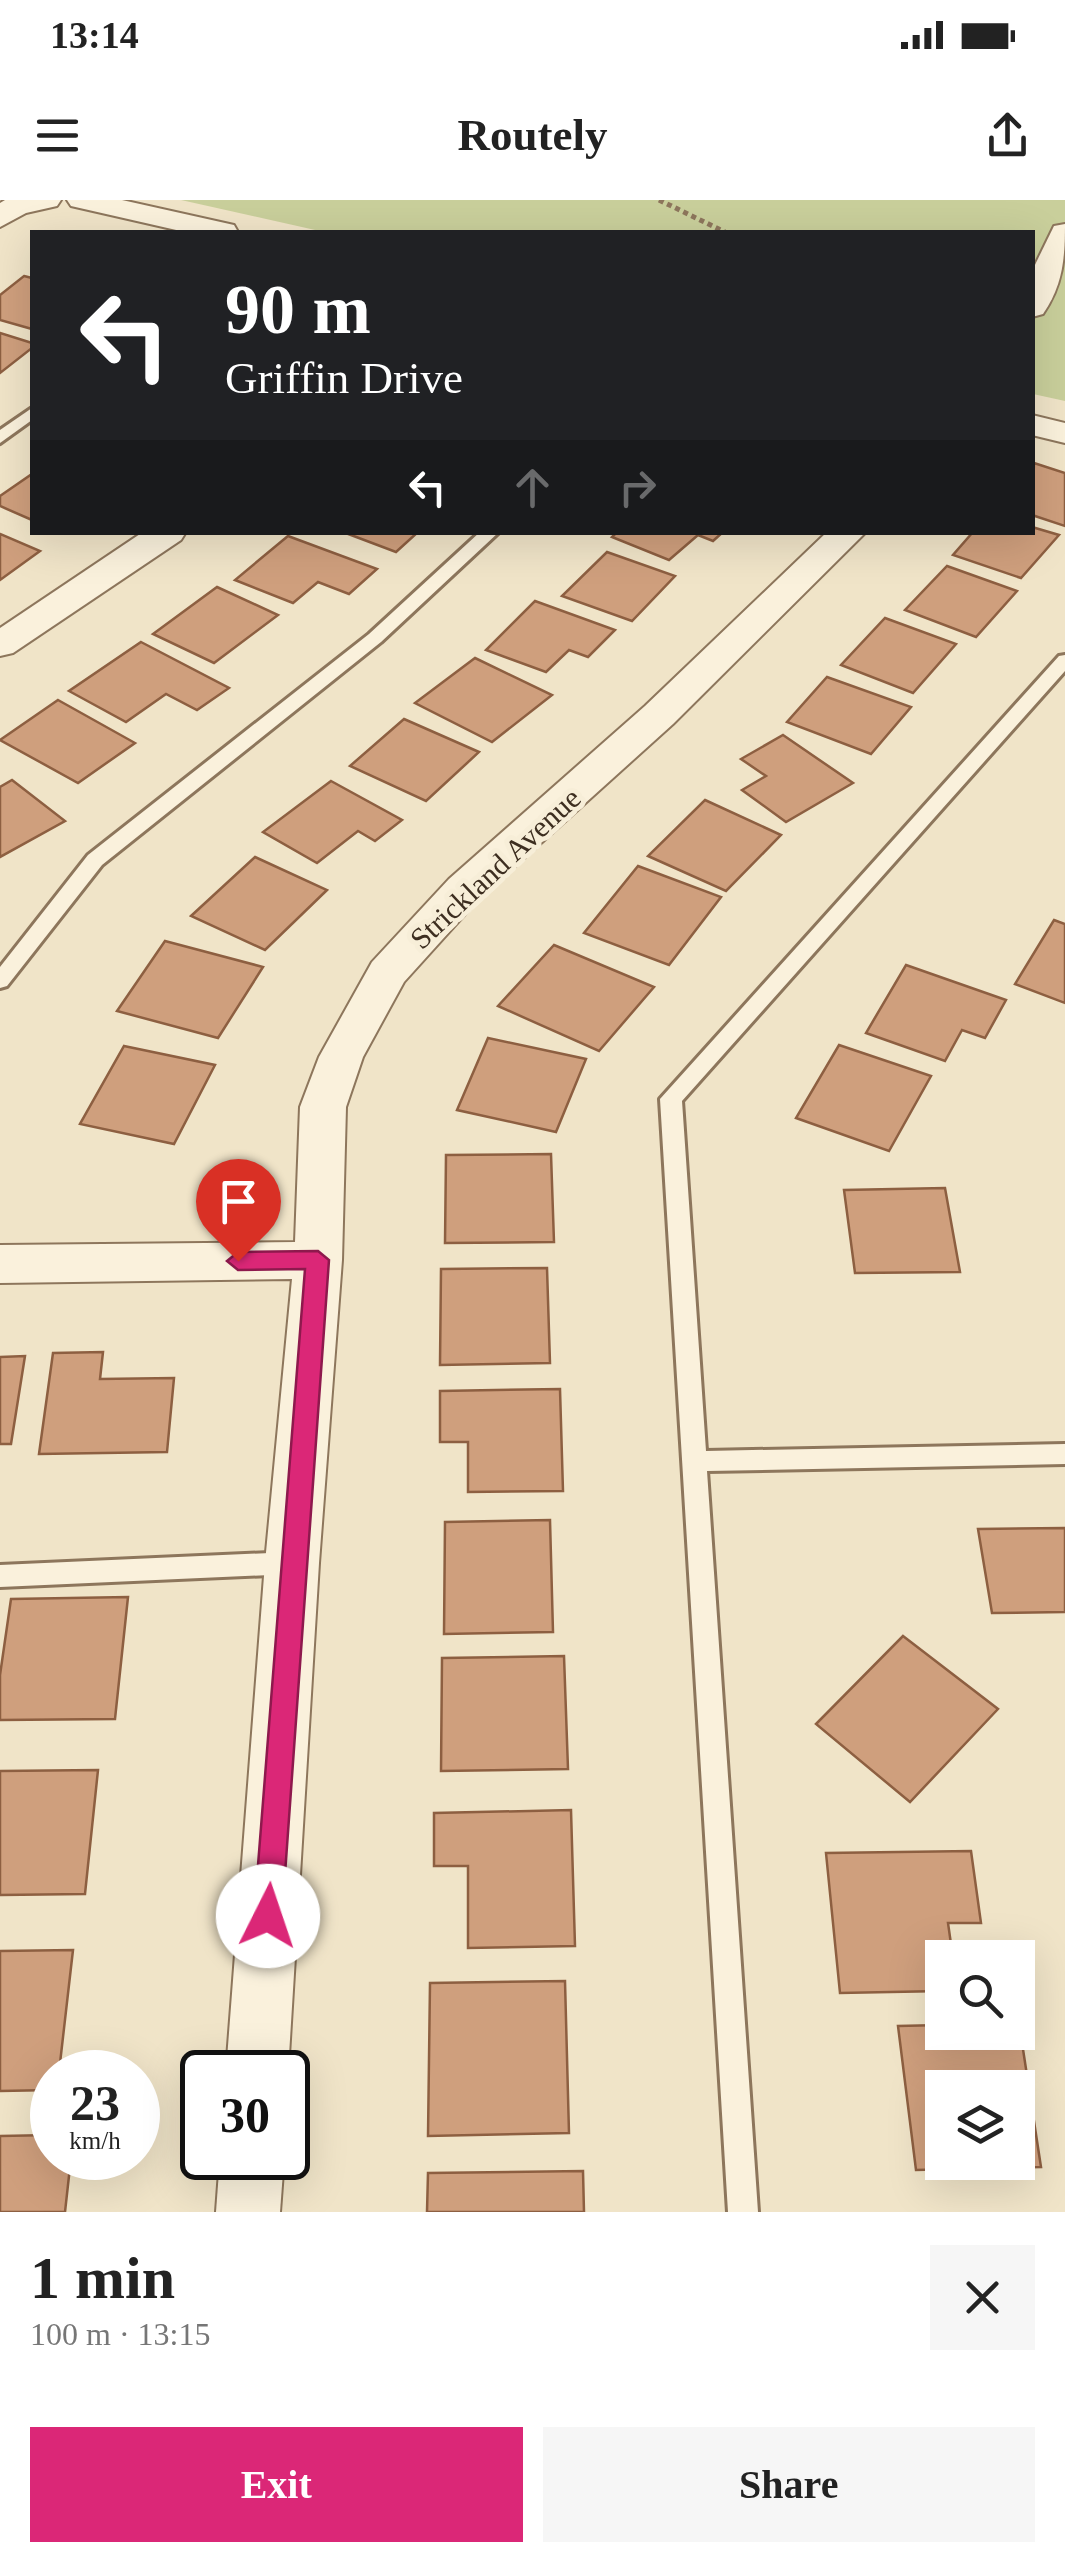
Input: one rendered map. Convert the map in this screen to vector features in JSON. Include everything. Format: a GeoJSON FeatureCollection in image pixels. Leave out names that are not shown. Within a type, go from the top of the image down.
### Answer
{"type":"FeatureCollection","features":[{"type":"Feature","properties":{"kind":"street"},"geometry":{"type":"LineString","coordinates":[[0,218],[16,206],[46,200]]}},
{"type":"Feature","properties":{"kind":"street"},"geometry":{"type":"LineString","coordinates":[[82,200],[214,230]]}},
{"type":"Feature","properties":{"kind":"street"},"geometry":{"type":"LineString","coordinates":[[1035,301],[1065,233]]}},
{"type":"Feature","properties":{"kind":"street"},"geometry":{"type":"LineString","coordinates":[[1035,426],[1065,432]]}},
{"type":"Feature","properties":{"kind":"street"},"geometry":{"type":"LineString","coordinates":[[0,645],[164,535]]}},
{"type":"Feature","properties":{"kind":"street","name":"Strickland Avenue"},"geometry":{"type":"LineString","coordinates":[[259,2050],[292,1563],[318,1260],[323,1107],[341,1057],[387,973],[464,889],[645,727],[845,535]]}},
{"type":"Feature","properties":{"kind":"street"},"geometry":{"type":"LineString","coordinates":[[0,1264],[318,1260]]}},
{"type":"Feature","properties":{"kind":"street"},"geometry":{"type":"LineString","coordinates":[[248,2212],[250,2180]]}},
{"type":"Feature","properties":{"kind":"lane"},"geometry":{"type":"LineString","coordinates":[[0,438],[30,415]]}},
{"type":"Feature","properties":{"kind":"lane"},"geometry":{"type":"LineString","coordinates":[[0,981],[95,860],[374,638],[487,535]]}},
{"type":"Feature","properties":{"kind":"lane"},"geometry":{"type":"LineString","coordinates":[[743,2212],[671,1100],[1065,660]]}},
{"type":"Feature","properties":{"kind":"lane"},"geometry":{"type":"LineString","coordinates":[[695,1461],[1065,1454]]}},
{"type":"Feature","properties":{"kind":"lane"},"geometry":{"type":"LineString","coordinates":[[0,1576],[292,1563]]}},
{"type":"Feature","properties":{"kind":"path"},"geometry":{"type":"LineString","coordinates":[[659,200],[721,230]]}},
{"type":"Feature","properties":{"kind":"green space"},"geometry":{"type":"Polygon","coordinates":[[[181,200],[1065,200],[1065,401],[1035,394],[1035,230],[315,230],[181,200]]]}},
{"type":"Feature","properties":{"kind":"building"},"geometry":{"type":"Polygon","coordinates":[[[24,276],[30,278],[30,328],[0,320],[0,295],[24,276]]]}},
{"type":"Feature","properties":{"kind":"building"},"geometry":{"type":"Polygon","coordinates":[[[0,333],[30,342],[30,350],[0,373],[0,333]]]}},
{"type":"Feature","properties":{"kind":"building"},"geometry":{"type":"Polygon","coordinates":[[[1035,463],[1065,473],[1065,526],[1035,516],[1035,463]]]}},
{"type":"Feature","properties":{"kind":"building"},"geometry":{"type":"Polygon","coordinates":[[[30,475],[30,519],[0,506],[0,496],[30,475]]]}},
{"type":"Feature","properties":{"kind":"building"},"geometry":{"type":"Polygon","coordinates":[[[1035,528],[1059,535],[1021,578],[953,555],[970,535],[1035,535],[1035,528]]]}},
{"type":"Feature","properties":{"kind":"building"},"geometry":{"type":"Polygon","coordinates":[[[0,534],[40,551],[0,580],[0,534]]]}},
{"type":"Feature","properties":{"kind":"building"},"geometry":{"type":"Polygon","coordinates":[[[351,535],[415,535],[396,552],[351,535]]]}},
{"type":"Feature","properties":{"kind":"building"},"geometry":{"type":"Polygon","coordinates":[[[614,535],[698,535],[669,560],[614,535]]]}},
{"type":"Feature","properties":{"kind":"building"},"geometry":{"type":"Polygon","coordinates":[[[698,535],[720,535],[713,541],[698,535]]]}},
{"type":"Feature","properties":{"kind":"building"},"geometry":{"type":"Polygon","coordinates":[[[288,536],[377,569],[349,594],[318,582],[293,603],[235,580],[288,536]]]}},
{"type":"Feature","properties":{"kind":"building"},"geometry":{"type":"Polygon","coordinates":[[[607,552],[675,576],[632,621],[562,596],[607,552]]]}},
{"type":"Feature","properties":{"kind":"building"},"geometry":{"type":"Polygon","coordinates":[[[947,566],[1017,591],[976,637],[905,610],[947,566]]]}},
{"type":"Feature","properties":{"kind":"building"},"geometry":{"type":"Polygon","coordinates":[[[217,587],[278,615],[214,663],[153,634],[217,587]]]}},
{"type":"Feature","properties":{"kind":"building"},"geometry":{"type":"Polygon","coordinates":[[[535,601],[615,630],[588,657],[569,650],[546,672],[486,650],[535,601]]]}},
{"type":"Feature","properties":{"kind":"building"},"geometry":{"type":"Polygon","coordinates":[[[885,618],[956,644],[913,693],[841,665],[885,618]]]}},
{"type":"Feature","properties":{"kind":"building"},"geometry":{"type":"Polygon","coordinates":[[[141,642],[229,688],[197,710],[166,694],[126,722],[69,691],[141,642]]]}},
{"type":"Feature","properties":{"kind":"building"},"geometry":{"type":"Polygon","coordinates":[[[475,658],[552,695],[492,742],[415,703],[475,658]]]}},
{"type":"Feature","properties":{"kind":"building"},"geometry":{"type":"Polygon","coordinates":[[[827,677],[911,707],[871,754],[787,722],[827,677]]]}},
{"type":"Feature","properties":{"kind":"building"},"geometry":{"type":"Polygon","coordinates":[[[58,700],[135,743],[78,783],[0,740],[58,700]]]}},
{"type":"Feature","properties":{"kind":"building"},"geometry":{"type":"Polygon","coordinates":[[[404,719],[479,752],[426,801],[350,766],[404,719]]]}},
{"type":"Feature","properties":{"kind":"building"},"geometry":{"type":"Polygon","coordinates":[[[783,735],[853,783],[786,822],[742,790],[766,776],[741,759],[783,735]]]}},
{"type":"Feature","properties":{"kind":"building"},"geometry":{"type":"Polygon","coordinates":[[[12,780],[65,821],[0,857],[0,787],[12,780]]]}},
{"type":"Feature","properties":{"kind":"building"},"geometry":{"type":"Polygon","coordinates":[[[331,781],[402,820],[375,841],[358,831],[317,863],[263,832],[331,781]]]}},
{"type":"Feature","properties":{"kind":"building"},"geometry":{"type":"Polygon","coordinates":[[[705,800],[781,835],[726,891],[648,856],[705,800]]]}},
{"type":"Feature","properties":{"kind":"building"},"geometry":{"type":"Polygon","coordinates":[[[255,857],[327,890],[265,950],[191,916],[255,857]]]}},
{"type":"Feature","properties":{"kind":"building"},"geometry":{"type":"Polygon","coordinates":[[[638,866],[721,897],[669,965],[584,933],[638,866]]]}},
{"type":"Feature","properties":{"kind":"building"},"geometry":{"type":"Polygon","coordinates":[[[1054,920],[1065,924],[1065,1003],[1015,984],[1054,920]]]}},
{"type":"Feature","properties":{"kind":"building"},"geometry":{"type":"Polygon","coordinates":[[[165,941],[263,967],[218,1038],[117,1011],[165,941]]]}},
{"type":"Feature","properties":{"kind":"building"},"geometry":{"type":"Polygon","coordinates":[[[554,945],[654,987],[599,1051],[498,1006],[554,945]]]}},
{"type":"Feature","properties":{"kind":"building"},"geometry":{"type":"Polygon","coordinates":[[[906,965],[1006,1000],[985,1038],[962,1030],[945,1061],[866,1033],[906,965]]]}},
{"type":"Feature","properties":{"kind":"building"},"geometry":{"type":"Polygon","coordinates":[[[488,1038],[586,1059],[556,1132],[457,1110],[488,1038]]]}},
{"type":"Feature","properties":{"kind":"building"},"geometry":{"type":"Polygon","coordinates":[[[839,1045],[931,1076],[889,1151],[796,1118],[839,1045]]]}},
{"type":"Feature","properties":{"kind":"building"},"geometry":{"type":"Polygon","coordinates":[[[124,1046],[215,1065],[174,1144],[80,1124],[124,1046]]]}},
{"type":"Feature","properties":{"kind":"building"},"geometry":{"type":"Polygon","coordinates":[[[551,1154],[554,1242],[445,1243],[446,1155],[551,1154]]]}},
{"type":"Feature","properties":{"kind":"building"},"geometry":{"type":"Polygon","coordinates":[[[945,1188],[960,1272],[855,1273],[844,1190],[945,1188]]]}},
{"type":"Feature","properties":{"kind":"building"},"geometry":{"type":"Polygon","coordinates":[[[547,1268],[550,1363],[440,1365],[441,1269],[547,1268]]]}},
{"type":"Feature","properties":{"kind":"building"},"geometry":{"type":"Polygon","coordinates":[[[103,1352],[100,1379],[174,1378],[167,1452],[39,1454],[53,1353],[103,1352]]]}},
{"type":"Feature","properties":{"kind":"building"},"geometry":{"type":"Polygon","coordinates":[[[25,1356],[11,1444],[0,1444],[0,1357],[25,1356]]]}},
{"type":"Feature","properties":{"kind":"building"},"geometry":{"type":"Polygon","coordinates":[[[560,1389],[563,1491],[468,1492],[468,1442],[440,1442],[440,1391],[560,1389]]]}},
{"type":"Feature","properties":{"kind":"building"},"geometry":{"type":"Polygon","coordinates":[[[550,1520],[553,1632],[444,1634],[445,1522],[550,1520]]]}},
{"type":"Feature","properties":{"kind":"building"},"geometry":{"type":"Polygon","coordinates":[[[1065,1528],[1065,1612],[992,1613],[978,1529],[1065,1528]]]}},
{"type":"Feature","properties":{"kind":"building"},"geometry":{"type":"Polygon","coordinates":[[[128,1597],[115,1719],[0,1720],[0,1675],[11,1599],[128,1597]]]}},
{"type":"Feature","properties":{"kind":"building"},"geometry":{"type":"Polygon","coordinates":[[[903,1636],[998,1709],[910,1802],[816,1724],[903,1636]]]}},
{"type":"Feature","properties":{"kind":"building"},"geometry":{"type":"Polygon","coordinates":[[[564,1656],[568,1769],[441,1771],[442,1658],[564,1656]]]}},
{"type":"Feature","properties":{"kind":"building"},"geometry":{"type":"Polygon","coordinates":[[[98,1770],[85,1894],[0,1895],[0,1771],[98,1770]]]}},
{"type":"Feature","properties":{"kind":"building"},"geometry":{"type":"Polygon","coordinates":[[[571,1810],[575,1946],[468,1948],[468,1866],[434,1866],[434,1813],[571,1810]]]}},
{"type":"Feature","properties":{"kind":"building"},"geometry":{"type":"Polygon","coordinates":[[[971,1851],[981,1923],[948,1923],[950,1940],[925,1940],[925,1991],[840,1993],[826,1853],[971,1851]]]}},
{"type":"Feature","properties":{"kind":"building"},"geometry":{"type":"Polygon","coordinates":[[[73,1950],[62,2050],[30,2050],[30,2090],[0,2091],[0,1951],[73,1950]]]}},
{"type":"Feature","properties":{"kind":"building"},"geometry":{"type":"Polygon","coordinates":[[[565,1981],[569,2133],[428,2136],[430,1983],[565,1981]]]}},
{"type":"Feature","properties":{"kind":"building"},"geometry":{"type":"Polygon","coordinates":[[[925,2025],[925,2050],[1023,2050],[1026,2070],[925,2070],[925,2170],[916,2170],[898,2026],[925,2025]]]}},
{"type":"Feature","properties":{"kind":"building"},"geometry":{"type":"Polygon","coordinates":[[[1035,2128],[1041,2167],[1035,2167],[1035,2128]]]}},
{"type":"Feature","properties":{"kind":"building"},"geometry":{"type":"Polygon","coordinates":[[[30,2135],[30,2180],[69,2180],[65,2212],[0,2212],[0,2136],[30,2135]]]}},
{"type":"Feature","properties":{"kind":"building"},"geometry":{"type":"Polygon","coordinates":[[[583,2171],[584,2212],[427,2212],[428,2173],[583,2171]]]}},
{"type":"Feature","properties":{"kind":"route"},"geometry":{"type":"LineString","coordinates":[[238,1261],[318,1260],[268,1916]]}}]}
